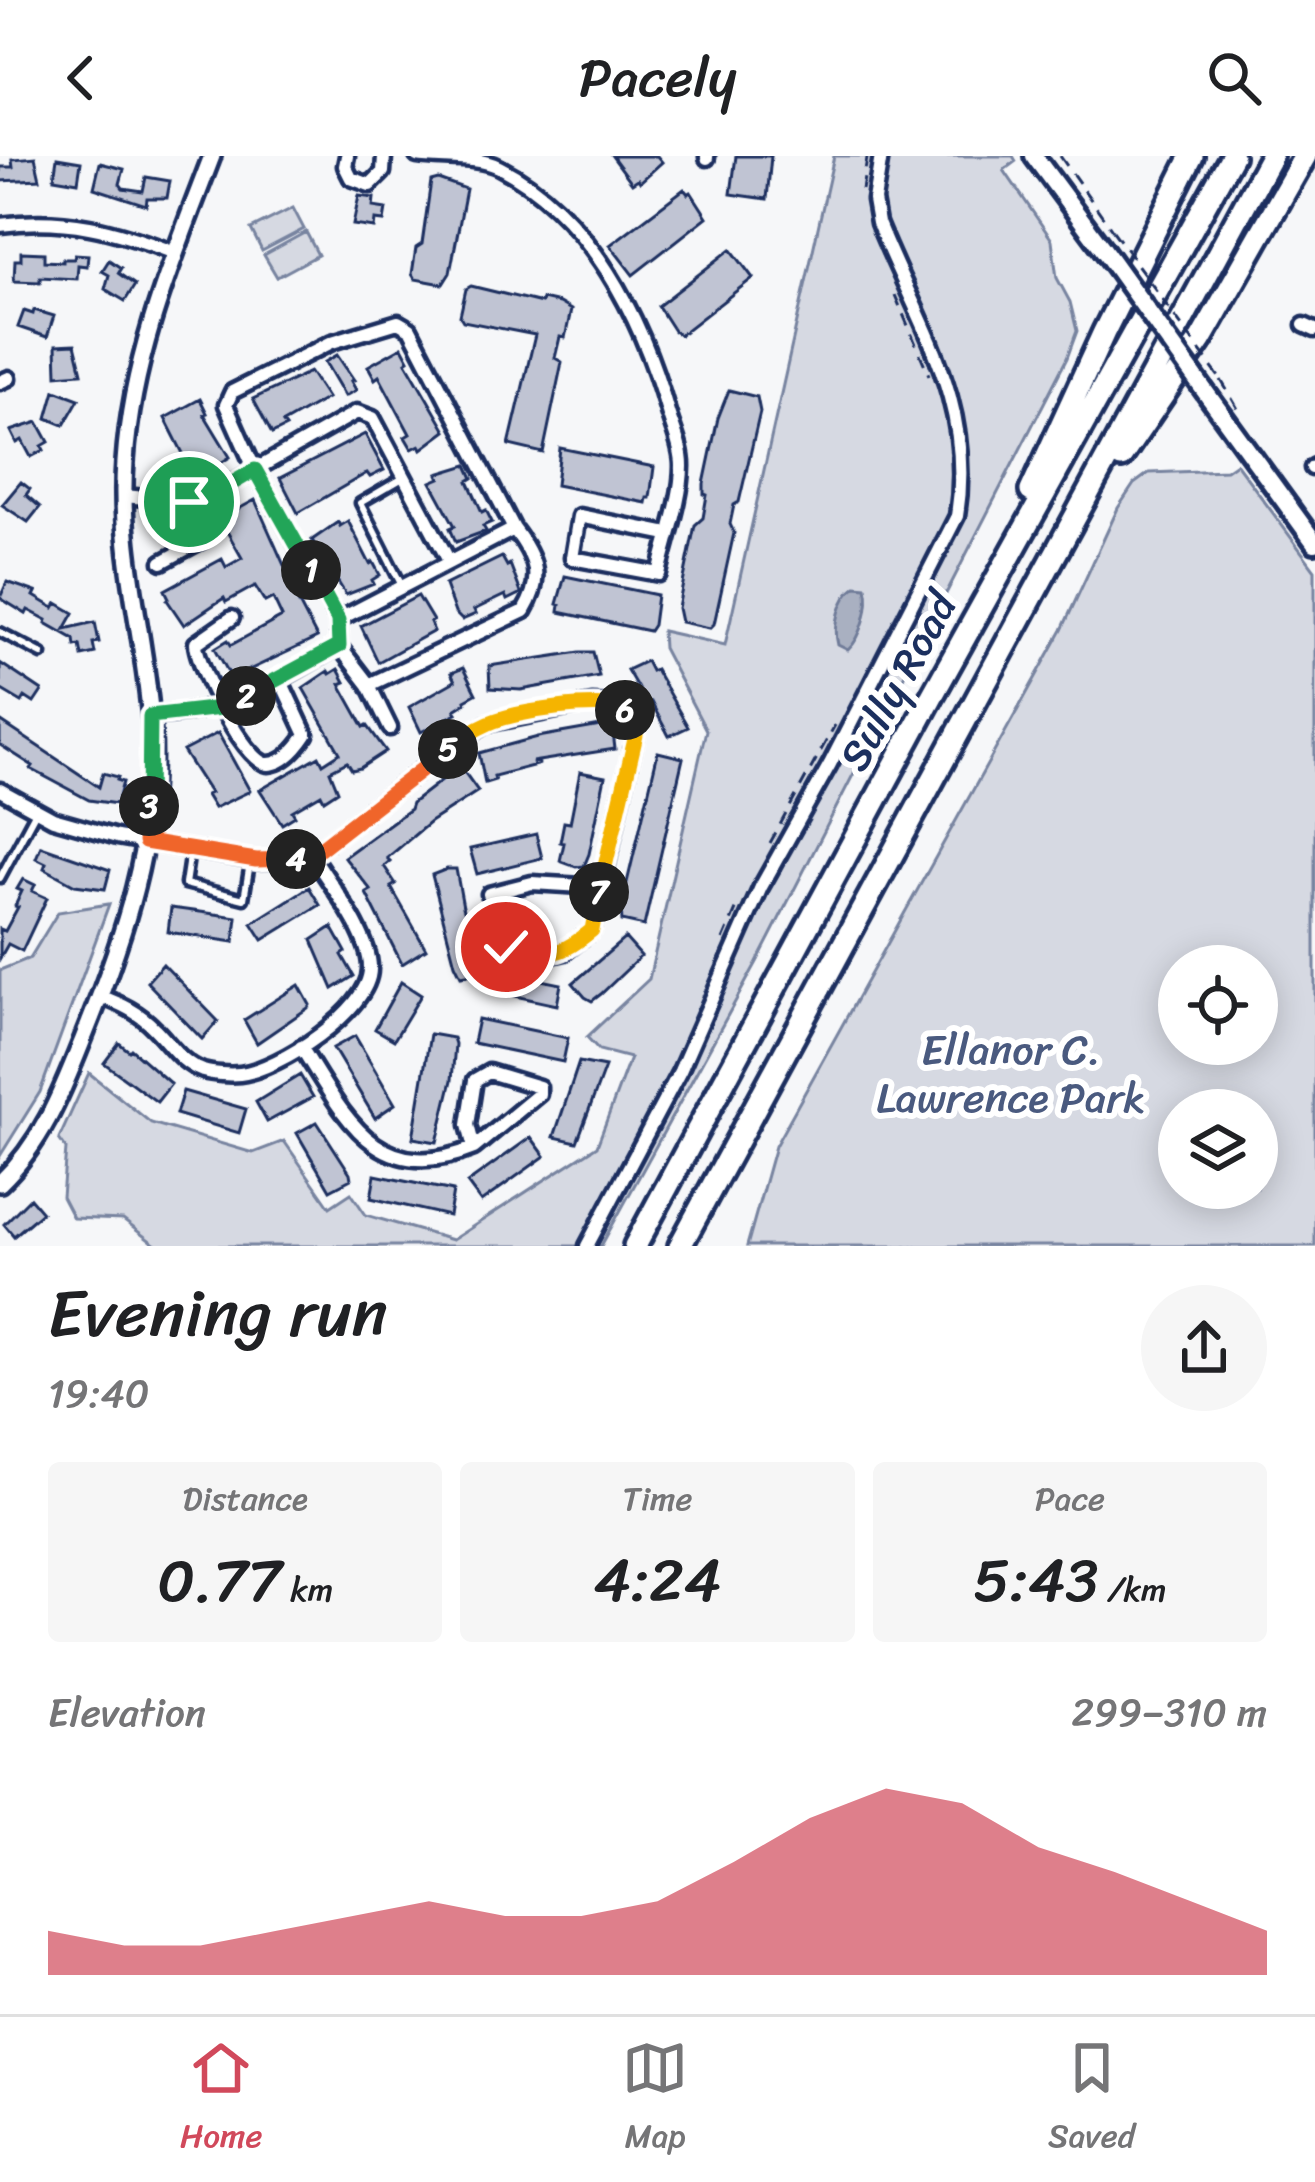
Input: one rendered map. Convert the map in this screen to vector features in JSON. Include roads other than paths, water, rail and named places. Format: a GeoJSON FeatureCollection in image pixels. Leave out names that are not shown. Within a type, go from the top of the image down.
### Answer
{"type":"FeatureCollection","features":[{"type":"Feature","properties":{"kind":"highway"},"geometry":{"type":"LineString","coordinates":[[932,696],[1192,156]]}},
{"type":"Feature","properties":{"kind":"highway","name":"Sully Road"},"geometry":{"type":"LineString","coordinates":[[635,1246],[932,696],[1232,156]]}},
{"type":"Feature","properties":{"kind":"highway","name":"Sully Road"},"geometry":{"type":"LineString","coordinates":[[680,1246],[1271,156]]}},
{"type":"Feature","properties":{"kind":"highway"},"geometry":{"type":"LineString","coordinates":[[1009,636],[1201,338],[1305,156]]}},
{"type":"Feature","properties":{"kind":"main road"},"geometry":{"type":"LineString","coordinates":[[1034,156],[1315,543]]}},
{"type":"Feature","properties":{"kind":"street"},"geometry":{"type":"LineString","coordinates":[[0,1183],[50,1120],[127,924],[145,842],[152,773],[150,716],[126,553],[129,412],[139,362],[212,156]]}},
{"type":"Feature","properties":{"kind":"street"},"geometry":{"type":"LineString","coordinates":[[347,156],[345,166],[351,178],[370,185],[383,172],[384,156]]}},
{"type":"Feature","properties":{"kind":"street"},"geometry":{"type":"LineString","coordinates":[[417,156],[497,160],[552,204],[581,236],[634,314],[656,366],[682,466],[668,534],[659,574],[572,558],[579,517],[668,534]]}},
{"type":"Feature","properties":{"kind":"street"},"geometry":{"type":"LineString","coordinates":[[586,1246],[680,1070],[761,887],[957,516],[963,475],[957,418],[878,223],[874,200],[881,156]]}},
{"type":"Feature","properties":{"kind":"street"},"geometry":{"type":"LineString","coordinates":[[0,225],[47,220],[94,225],[175,253]]}},
{"type":"Feature","properties":{"kind":"street"},"geometry":{"type":"LineString","coordinates":[[369,685],[524,610],[535,594],[536,566],[410,328],[398,322],[332,342],[232,392],[226,405],[255,470],[338,620],[339,646],[369,685],[390,728]]}},
{"type":"Feature","properties":{"kind":"street"},"geometry":{"type":"LineString","coordinates":[[124,496],[189,502],[214,494],[357,412],[373,418],[448,561]]}},
{"type":"Feature","properties":{"kind":"street"},"geometry":{"type":"LineString","coordinates":[[162,562],[204,539],[189,502]]}},
{"type":"Feature","properties":{"kind":"street"},"geometry":{"type":"LineString","coordinates":[[338,620],[514,529]]}},
{"type":"Feature","properties":{"kind":"street"},"geometry":{"type":"LineString","coordinates":[[232,618],[196,643],[196,657],[221,708],[257,761],[268,764],[284,759],[307,735],[280,679]]}},
{"type":"Feature","properties":{"kind":"street"},"geometry":{"type":"LineString","coordinates":[[150,716],[221,708],[339,646]]}},
{"type":"Feature","properties":{"kind":"street"},"geometry":{"type":"LineString","coordinates":[[0,790],[76,828],[250,860],[293,860],[312,855],[486,724],[613,704],[626,710],[636,735],[592,930],[566,952],[552,955],[506,947],[489,895],[532,884],[600,887]]}},
{"type":"Feature","properties":{"kind":"street"},"geometry":{"type":"LineString","coordinates":[[100,996],[137,1012],[176,1054],[208,1072],[241,1074],[301,1047],[349,1012],[367,991],[370,969],[367,946],[312,855]]}},
{"type":"Feature","properties":{"kind":"street"},"geometry":{"type":"LineString","coordinates":[[301,1047],[366,1141],[412,1157],[446,1159],[474,1148],[533,1101],[538,1087],[489,1072],[481,1074],[475,1080],[468,1125],[474,1148]]}},
{"type":"Feature","properties":{"kind":"lane"},"geometry":{"type":"LineString","coordinates":[[401,584],[361,503],[405,477]]}},
{"type":"Feature","properties":{"kind":"lane"},"geometry":{"type":"LineString","coordinates":[[0,632],[42,654]]}},
{"type":"Feature","properties":{"kind":"lane"},"geometry":{"type":"LineString","coordinates":[[0,878],[36,811]]}},
{"type":"Feature","properties":{"kind":"lane"},"geometry":{"type":"LineString","coordinates":[[190,849],[185,884],[244,899],[250,860]]}},
{"type":"Feature","properties":{"kind":"water"},"geometry":{"type":"Polygon","coordinates":[[[856,586],[866,587],[866,611],[848,650],[838,645],[837,621],[856,586]]]}},
{"type":"Feature","properties":{"kind":"park label","name":"Ellanor C. Lawrence Park"},"geometry":{"type":"Point","coordinates":[1011,1073]}}]}
